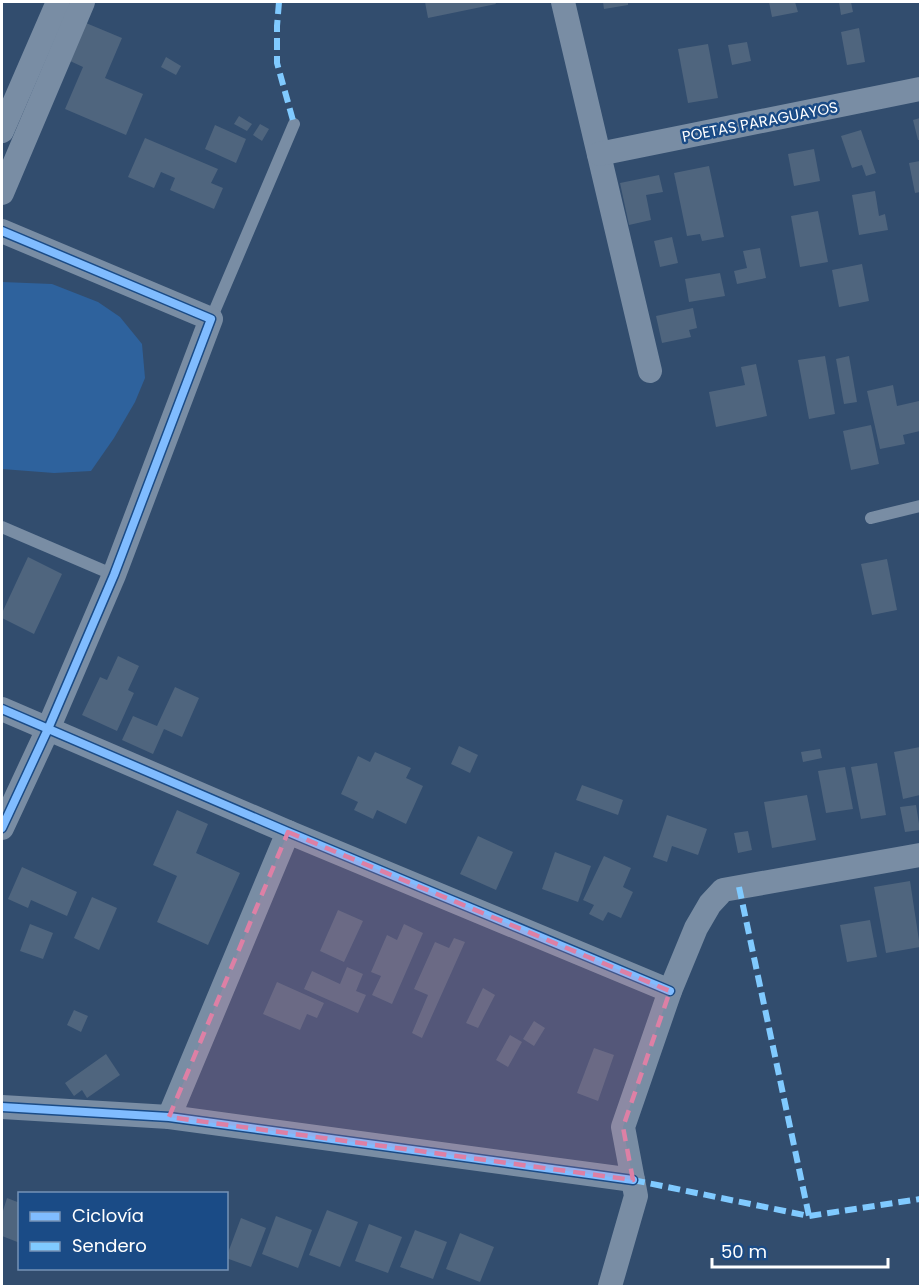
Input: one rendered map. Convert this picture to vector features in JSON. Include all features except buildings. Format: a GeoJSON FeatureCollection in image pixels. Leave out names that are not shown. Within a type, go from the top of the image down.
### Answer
{"type":"FeatureCollection","features":[{"type":"Feature","properties":{"kind":"street"},"geometry":{"type":"LineString","coordinates":[[2,131],[58,2]]}},
{"type":"Feature","properties":{"kind":"street"},"geometry":{"type":"LineString","coordinates":[[2,193],[83,2]]}},
{"type":"Feature","properties":{"kind":"street"},"geometry":{"type":"LineString","coordinates":[[563,2],[650,371]]}},
{"type":"Feature","properties":{"kind":"street","name":"POETAS PARAGUAYOS"},"geometry":{"type":"LineString","coordinates":[[599,154],[921,89]]}},
{"type":"Feature","properties":{"kind":"street"},"geometry":{"type":"LineString","coordinates":[[2,231],[211,319],[114,575],[48,729],[2,828]]}},
{"type":"Feature","properties":{"kind":"street"},"geometry":{"type":"LineString","coordinates":[[2,709],[288,832],[670,991]]}},
{"type":"Feature","properties":{"kind":"street"},"geometry":{"type":"LineString","coordinates":[[169,1117],[288,832]]}},
{"type":"Feature","properties":{"kind":"street"},"geometry":{"type":"LineString","coordinates":[[610,1287],[636,1196],[623,1126],[670,991],[696,928],[710,904],[723,890],[921,855]]}},
{"type":"Feature","properties":{"kind":"street"},"geometry":{"type":"LineString","coordinates":[[2,1107],[169,1117],[633,1180]]}},
{"type":"Feature","properties":{"kind":"lane"},"geometry":{"type":"LineString","coordinates":[[211,319],[294,124]]}},
{"type":"Feature","properties":{"kind":"lane"},"geometry":{"type":"LineString","coordinates":[[871,518],[921,506]]}},
{"type":"Feature","properties":{"kind":"lane"},"geometry":{"type":"LineString","coordinates":[[2,527],[114,575]]}},
{"type":"Feature","properties":{"kind":"highlighted area"},"geometry":{"type":"Polygon","coordinates":[[[288,832],[670,991],[623,1127],[633,1180],[169,1117],[288,832]]]}},
{"type":"Feature","properties":{"kind":"shaded area"},"geometry":{"type":"Polygon","coordinates":[[[2,282],[52,284],[98,302],[120,317],[142,344],[145,378],[135,402],[91,471],[54,473],[2,469],[2,282]]]}},
{"type":"Feature","properties":{"kind":"marked path"},"geometry":{"type":"LineString","coordinates":[[279,2],[277,63],[294,124]]}},
{"type":"Feature","properties":{"kind":"marked path"},"geometry":{"type":"LineString","coordinates":[[739,887],[809,1216]]}},
{"type":"Feature","properties":{"kind":"marked path"},"geometry":{"type":"LineString","coordinates":[[633,1180],[809,1216],[920,1199]]}},
{"type":"Feature","properties":{"kind":"cycle path"},"geometry":{"type":"LineString","coordinates":[[2,231],[211,319],[114,575],[48,729],[2,828]]}},
{"type":"Feature","properties":{"kind":"cycle path"},"geometry":{"type":"LineString","coordinates":[[2,709],[288,832],[670,991]]}},
{"type":"Feature","properties":{"kind":"cycle path"},"geometry":{"type":"LineString","coordinates":[[2,1107],[169,1117],[633,1180]]}}]}
